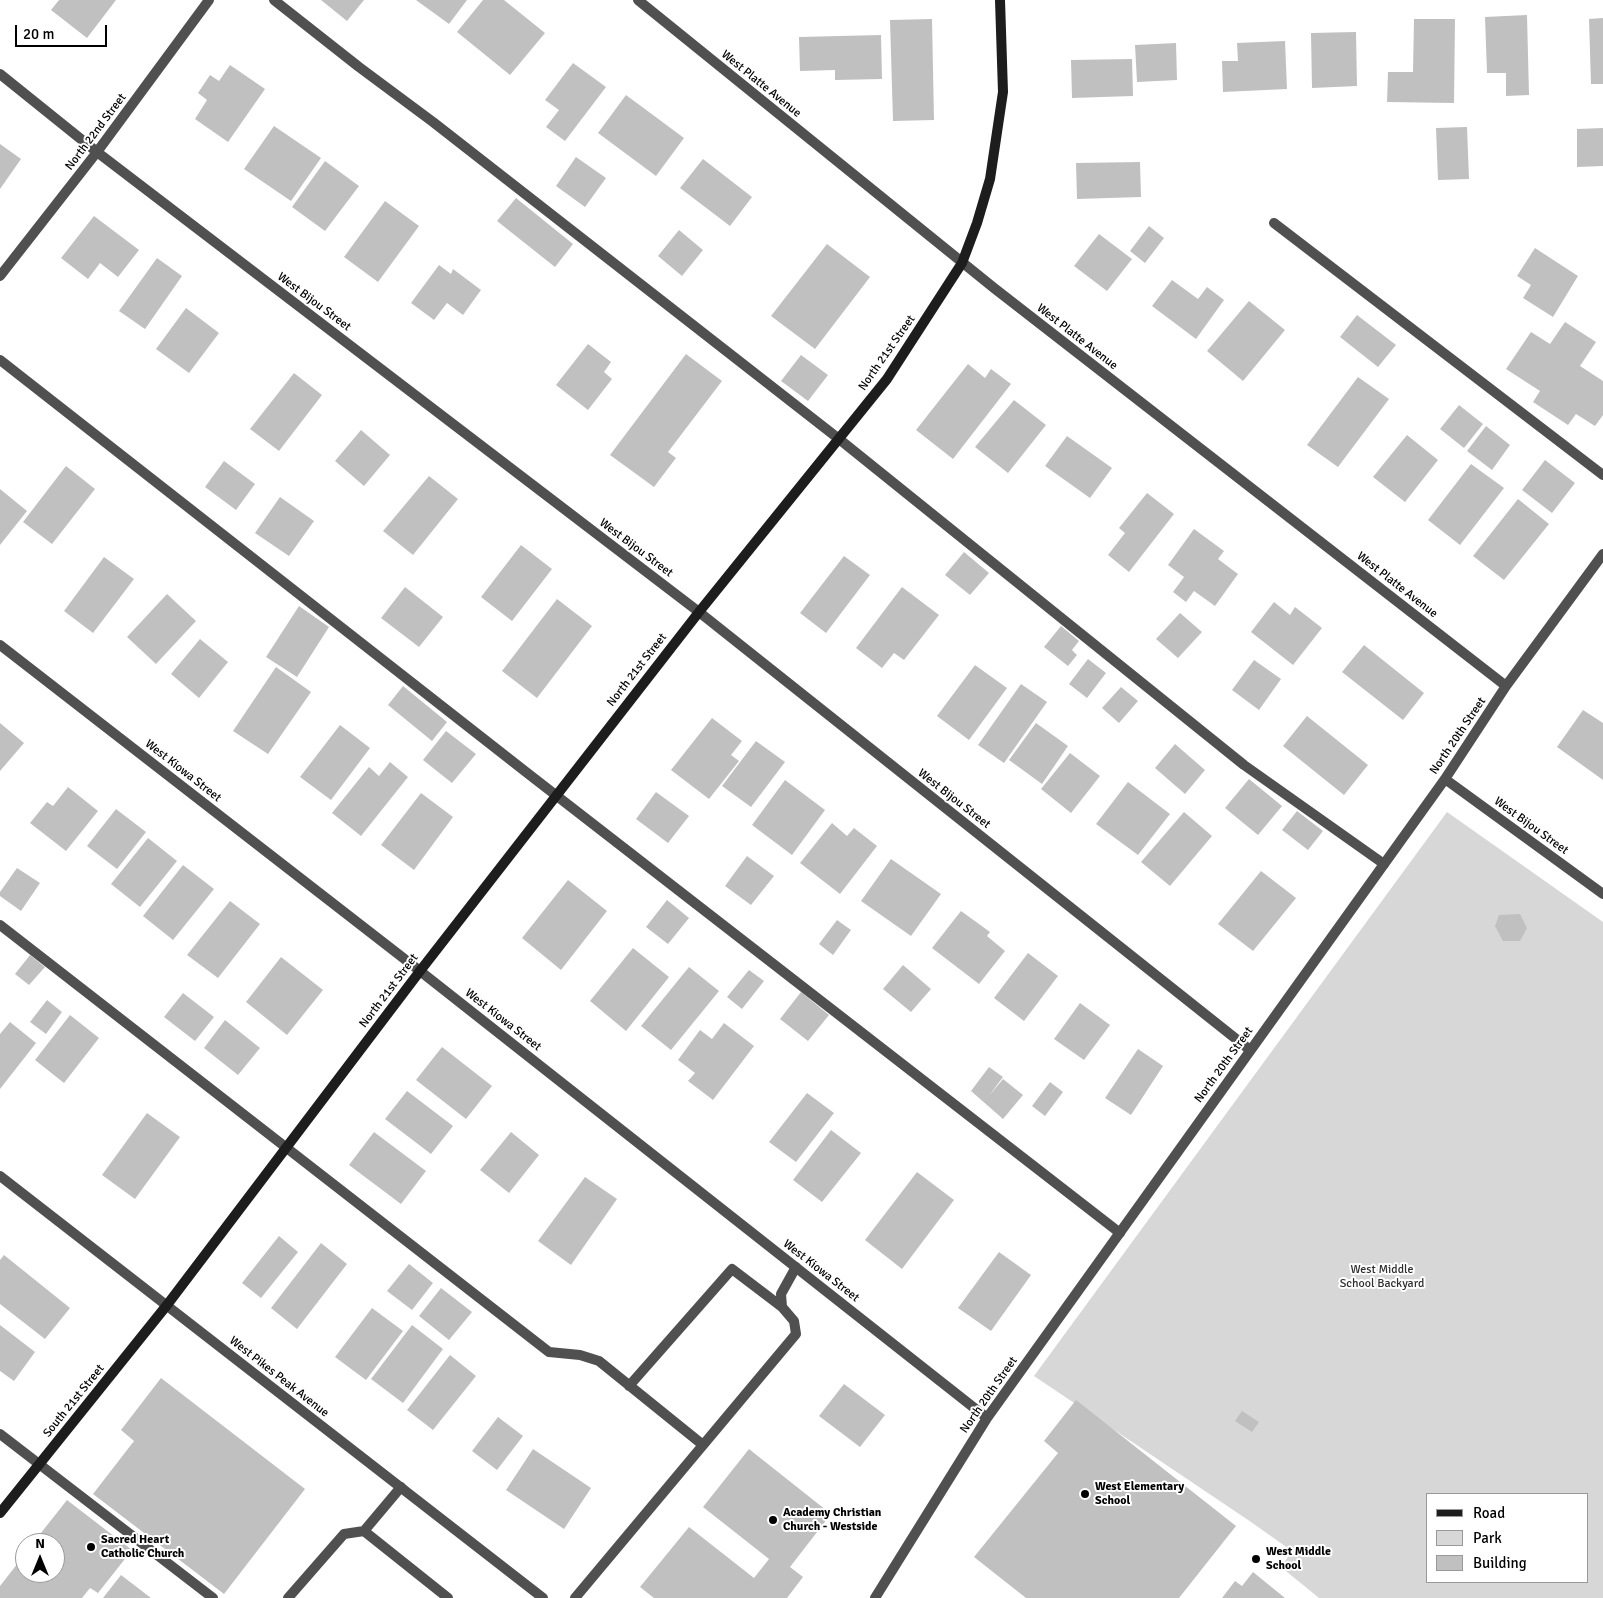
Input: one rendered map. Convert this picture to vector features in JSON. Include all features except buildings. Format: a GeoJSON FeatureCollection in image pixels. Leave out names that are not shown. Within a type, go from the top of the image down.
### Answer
{"type":"FeatureCollection","features":[{"type":"Feature","properties":{"kind":"main road","name":"North 21st Street"},"geometry":{"type":"LineString","coordinates":[[167,1305],[420,971],[698,612],[887,379],[962,263],[988,188],[996,144],[1003,92],[1000,0]]}},
{"type":"Feature","properties":{"kind":"main road","name":"South 21st Street"},"geometry":{"type":"LineString","coordinates":[[0,1513],[167,1305]]}},
{"type":"Feature","properties":{"kind":"street","name":"North 22nd Street"},"geometry":{"type":"LineString","coordinates":[[0,276],[97,152],[209,0]]}},
{"type":"Feature","properties":{"kind":"street"},"geometry":{"type":"LineString","coordinates":[[274,0],[457,140],[838,439],[1244,765],[1384,864]]}},
{"type":"Feature","properties":{"kind":"street","name":"West Platte Avenue"},"geometry":{"type":"LineString","coordinates":[[638,0],[962,263],[1506,686]]}},
{"type":"Feature","properties":{"kind":"street","name":"West Bijou Street"},"geometry":{"type":"LineString","coordinates":[[0,74],[97,152],[698,612],[1250,1050]]}},
{"type":"Feature","properties":{"kind":"street"},"geometry":{"type":"LineString","coordinates":[[1274,223],[1603,475]]}},
{"type":"Feature","properties":{"kind":"street"},"geometry":{"type":"LineString","coordinates":[[0,360],[1120,1233]]}},
{"type":"Feature","properties":{"kind":"street","name":"North 20th Street"},"geometry":{"type":"LineString","coordinates":[[875,1598],[987,1418],[1445,779],[1506,686],[1602,556]]}},
{"type":"Feature","properties":{"kind":"street","name":"West Kiowa Street"},"geometry":{"type":"LineString","coordinates":[[0,645],[420,971],[987,1418]]}},
{"type":"Feature","properties":{"kind":"street","name":"West Bijou Street"},"geometry":{"type":"LineString","coordinates":[[1445,779],[1603,894]]}},
{"type":"Feature","properties":{"kind":"street"},"geometry":{"type":"LineString","coordinates":[[0,925],[549,1352],[580,1355],[599,1362],[702,1445]]}},
{"type":"Feature","properties":{"kind":"street","name":"West Pikes Peak Avenue"},"geometry":{"type":"LineString","coordinates":[[0,1176],[543,1598]]}},
{"type":"Feature","properties":{"kind":"street"},"geometry":{"type":"LineString","coordinates":[[782,1307],[781,1294],[796,1267]]}},
{"type":"Feature","properties":{"kind":"street"},"geometry":{"type":"LineString","coordinates":[[575,1598],[796,1334],[794,1322],[782,1307],[732,1269],[629,1386]]}},
{"type":"Feature","properties":{"kind":"street"},"geometry":{"type":"LineString","coordinates":[[0,1434],[213,1598]]}},
{"type":"Feature","properties":{"kind":"street"},"geometry":{"type":"LineString","coordinates":[[288,1598],[344,1534],[364,1531],[401,1487]]}},
{"type":"Feature","properties":{"kind":"street"},"geometry":{"type":"LineString","coordinates":[[364,1531],[448,1598]]}},
{"type":"Feature","properties":{"kind":"green space","name":"West Middle School Backyard"},"geometry":{"type":"Polygon","coordinates":[[[1447,812],[1603,922],[1603,1598],[1319,1598],[1281,1567],[1292,1551],[1034,1376],[1447,812]]]}},
{"type":"Feature","properties":{"kind":"place","name":"West Elementary School"},"geometry":{"type":"Point","coordinates":[1085,1494]}},
{"type":"Feature","properties":{"kind":"place","name":"Academy Christian Church - Westside"},"geometry":{"type":"Point","coordinates":[773,1520]}},
{"type":"Feature","properties":{"kind":"place","name":"Sacred Heart Catholic Church"},"geometry":{"type":"Point","coordinates":[91,1547]}},
{"type":"Feature","properties":{"kind":"place","name":"West Middle School"},"geometry":{"type":"Point","coordinates":[1256,1559]}}]}
